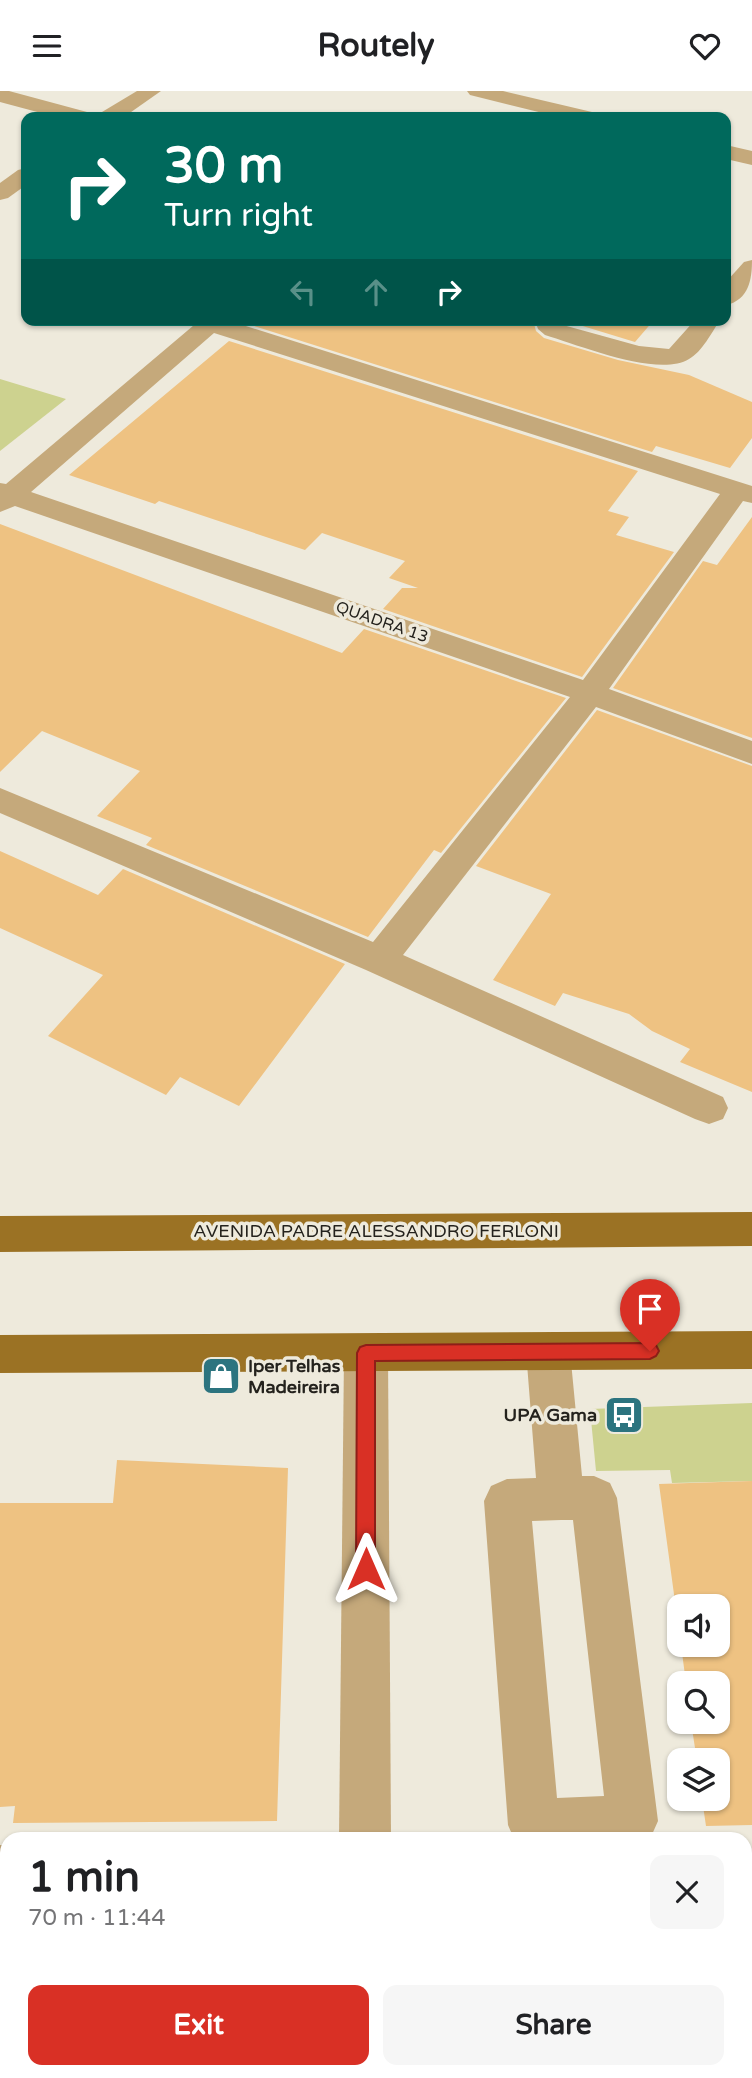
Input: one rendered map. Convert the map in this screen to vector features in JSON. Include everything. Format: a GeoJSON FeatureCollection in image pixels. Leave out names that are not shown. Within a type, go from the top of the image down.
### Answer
{"type":"FeatureCollection","features":[{"type":"Feature","properties":{"kind":"main road","name":"AVENIDA PADRE ALESSANDRO FERLONI"},"geometry":{"type":"LineString","coordinates":[[0,1234],[752,1229]]}},
{"type":"Feature","properties":{"kind":"main road"},"geometry":{"type":"LineString","coordinates":[[0,1354],[752,1350]]}},
{"type":"Feature","properties":{"kind":"street"},"geometry":{"type":"LineString","coordinates":[[118,112],[150,91]]}},
{"type":"Feature","properties":{"kind":"street"},"geometry":{"type":"LineString","coordinates":[[0,95],[61,112]]}},
{"type":"Feature","properties":{"kind":"street"},"geometry":{"type":"LineString","coordinates":[[482,96],[560,112]]}},
{"type":"Feature","properties":{"kind":"street"},"geometry":{"type":"LineString","coordinates":[[731,153],[752,158]]}},
{"type":"Feature","properties":{"kind":"street"},"geometry":{"type":"LineString","coordinates":[[0,193],[21,178]]}},
{"type":"Feature","properties":{"kind":"street"},"geometry":{"type":"LineString","coordinates":[[731,307],[752,267]]}},
{"type":"Feature","properties":{"kind":"street"},"geometry":{"type":"LineString","coordinates":[[4,497],[208,326]]}},
{"type":"Feature","properties":{"kind":"street"},"geometry":{"type":"LineString","coordinates":[[225,326],[744,493],[379,960]]}},
{"type":"Feature","properties":{"kind":"street"},"geometry":{"type":"LineString","coordinates":[[549,326],[554,330],[647,355],[668,357],[681,353],[703,326]]}},
{"type":"Feature","properties":{"kind":"street","name":"QUADRA 13"},"geometry":{"type":"LineString","coordinates":[[4,497],[590,693],[752,753]]}},
{"type":"Feature","properties":{"kind":"street"},"geometry":{"type":"LineString","coordinates":[[0,800],[379,960],[709,1108]]}},
{"type":"Feature","properties":{"kind":"street"},"geometry":{"type":"LineString","coordinates":[[548,1351],[561,1498]]}},
{"type":"Feature","properties":{"kind":"street"},"geometry":{"type":"LineString","coordinates":[[365,1832],[366,1353]]}},
{"type":"Feature","properties":{"kind":"street"},"geometry":{"type":"LineString","coordinates":[[561,1498],[594,1499],[632,1821],[534,1825],[507,1501],[561,1498]]}},
{"type":"Feature","properties":{"kind":"green space"},"geometry":{"type":"Polygon","coordinates":[[[0,379],[66,399],[0,451],[0,379]]]}},
{"type":"Feature","properties":{"kind":"green space"},"geometry":{"type":"Polygon","coordinates":[[[752,1403],[752,1481],[672,1483],[670,1470],[596,1471],[590,1409],[752,1403]]]}},
{"type":"Feature","properties":{"kind":"building"},"geometry":{"type":"Polygon","coordinates":[[[254,326],[535,326],[544,338],[618,360],[689,375],[752,402],[752,438],[730,468],[656,446],[652,452],[254,326]]]}},
{"type":"Feature","properties":{"kind":"building"},"geometry":{"type":"Polygon","coordinates":[[[583,326],[649,326],[635,342],[583,326]]]}},
{"type":"Feature","properties":{"kind":"building"},"geometry":{"type":"Polygon","coordinates":[[[229,341],[638,471],[608,511],[629,517],[616,535],[674,552],[582,677],[383,609],[402,588],[418,588],[389,578],[405,561],[322,533],[305,550],[159,501],[155,504],[69,475],[229,341]]]}},
{"type":"Feature","properties":{"kind":"building"},"geometry":{"type":"Polygon","coordinates":[[[752,517],[752,738],[613,688],[703,561],[717,565],[752,517]]]}},
{"type":"Feature","properties":{"kind":"building"},"geometry":{"type":"Polygon","coordinates":[[[0,524],[342,653],[364,629],[566,698],[441,853],[434,850],[368,937],[146,845],[152,838],[97,816],[140,771],[42,731],[0,772],[0,524]]]}},
{"type":"Feature","properties":{"kind":"building"},"geometry":{"type":"Polygon","coordinates":[[[597,710],[752,766],[752,1092],[680,1062],[690,1049],[652,1031],[629,1014],[563,993],[555,1006],[493,980],[551,894],[476,866],[597,710]]]}},
{"type":"Feature","properties":{"kind":"building"},"geometry":{"type":"Polygon","coordinates":[[[0,851],[98,895],[123,869],[345,964],[239,1106],[180,1077],[166,1095],[48,1036],[103,975],[0,928],[0,851]]]}},
{"type":"Feature","properties":{"kind":"building"},"geometry":{"type":"Polygon","coordinates":[[[117,1460],[288,1468],[277,1821],[13,1823],[15,1806],[0,1807],[0,1503],[113,1503],[117,1460]]]}},
{"type":"Feature","properties":{"kind":"building"},"geometry":{"type":"Polygon","coordinates":[[[752,1481],[752,1825],[706,1826],[704,1811],[730,1811],[730,1748],[695,1748],[693,1734],[730,1734],[730,1671],[684,1671],[683,1657],[730,1657],[730,1594],[674,1594],[659,1484],[752,1481]]]}},
{"type":"Feature","properties":{"kind":"place","name":"Iper Telhas Madeireira"},"geometry":{"type":"Point","coordinates":[221,1376]}},
{"type":"Feature","properties":{"kind":"place","name":"UPA Gama"},"geometry":{"type":"Point","coordinates":[624,1415]}},
{"type":"Feature","properties":{"kind":"route"},"geometry":{"type":"LineString","coordinates":[[366,1569],[366,1353],[650,1351]]}}]}
